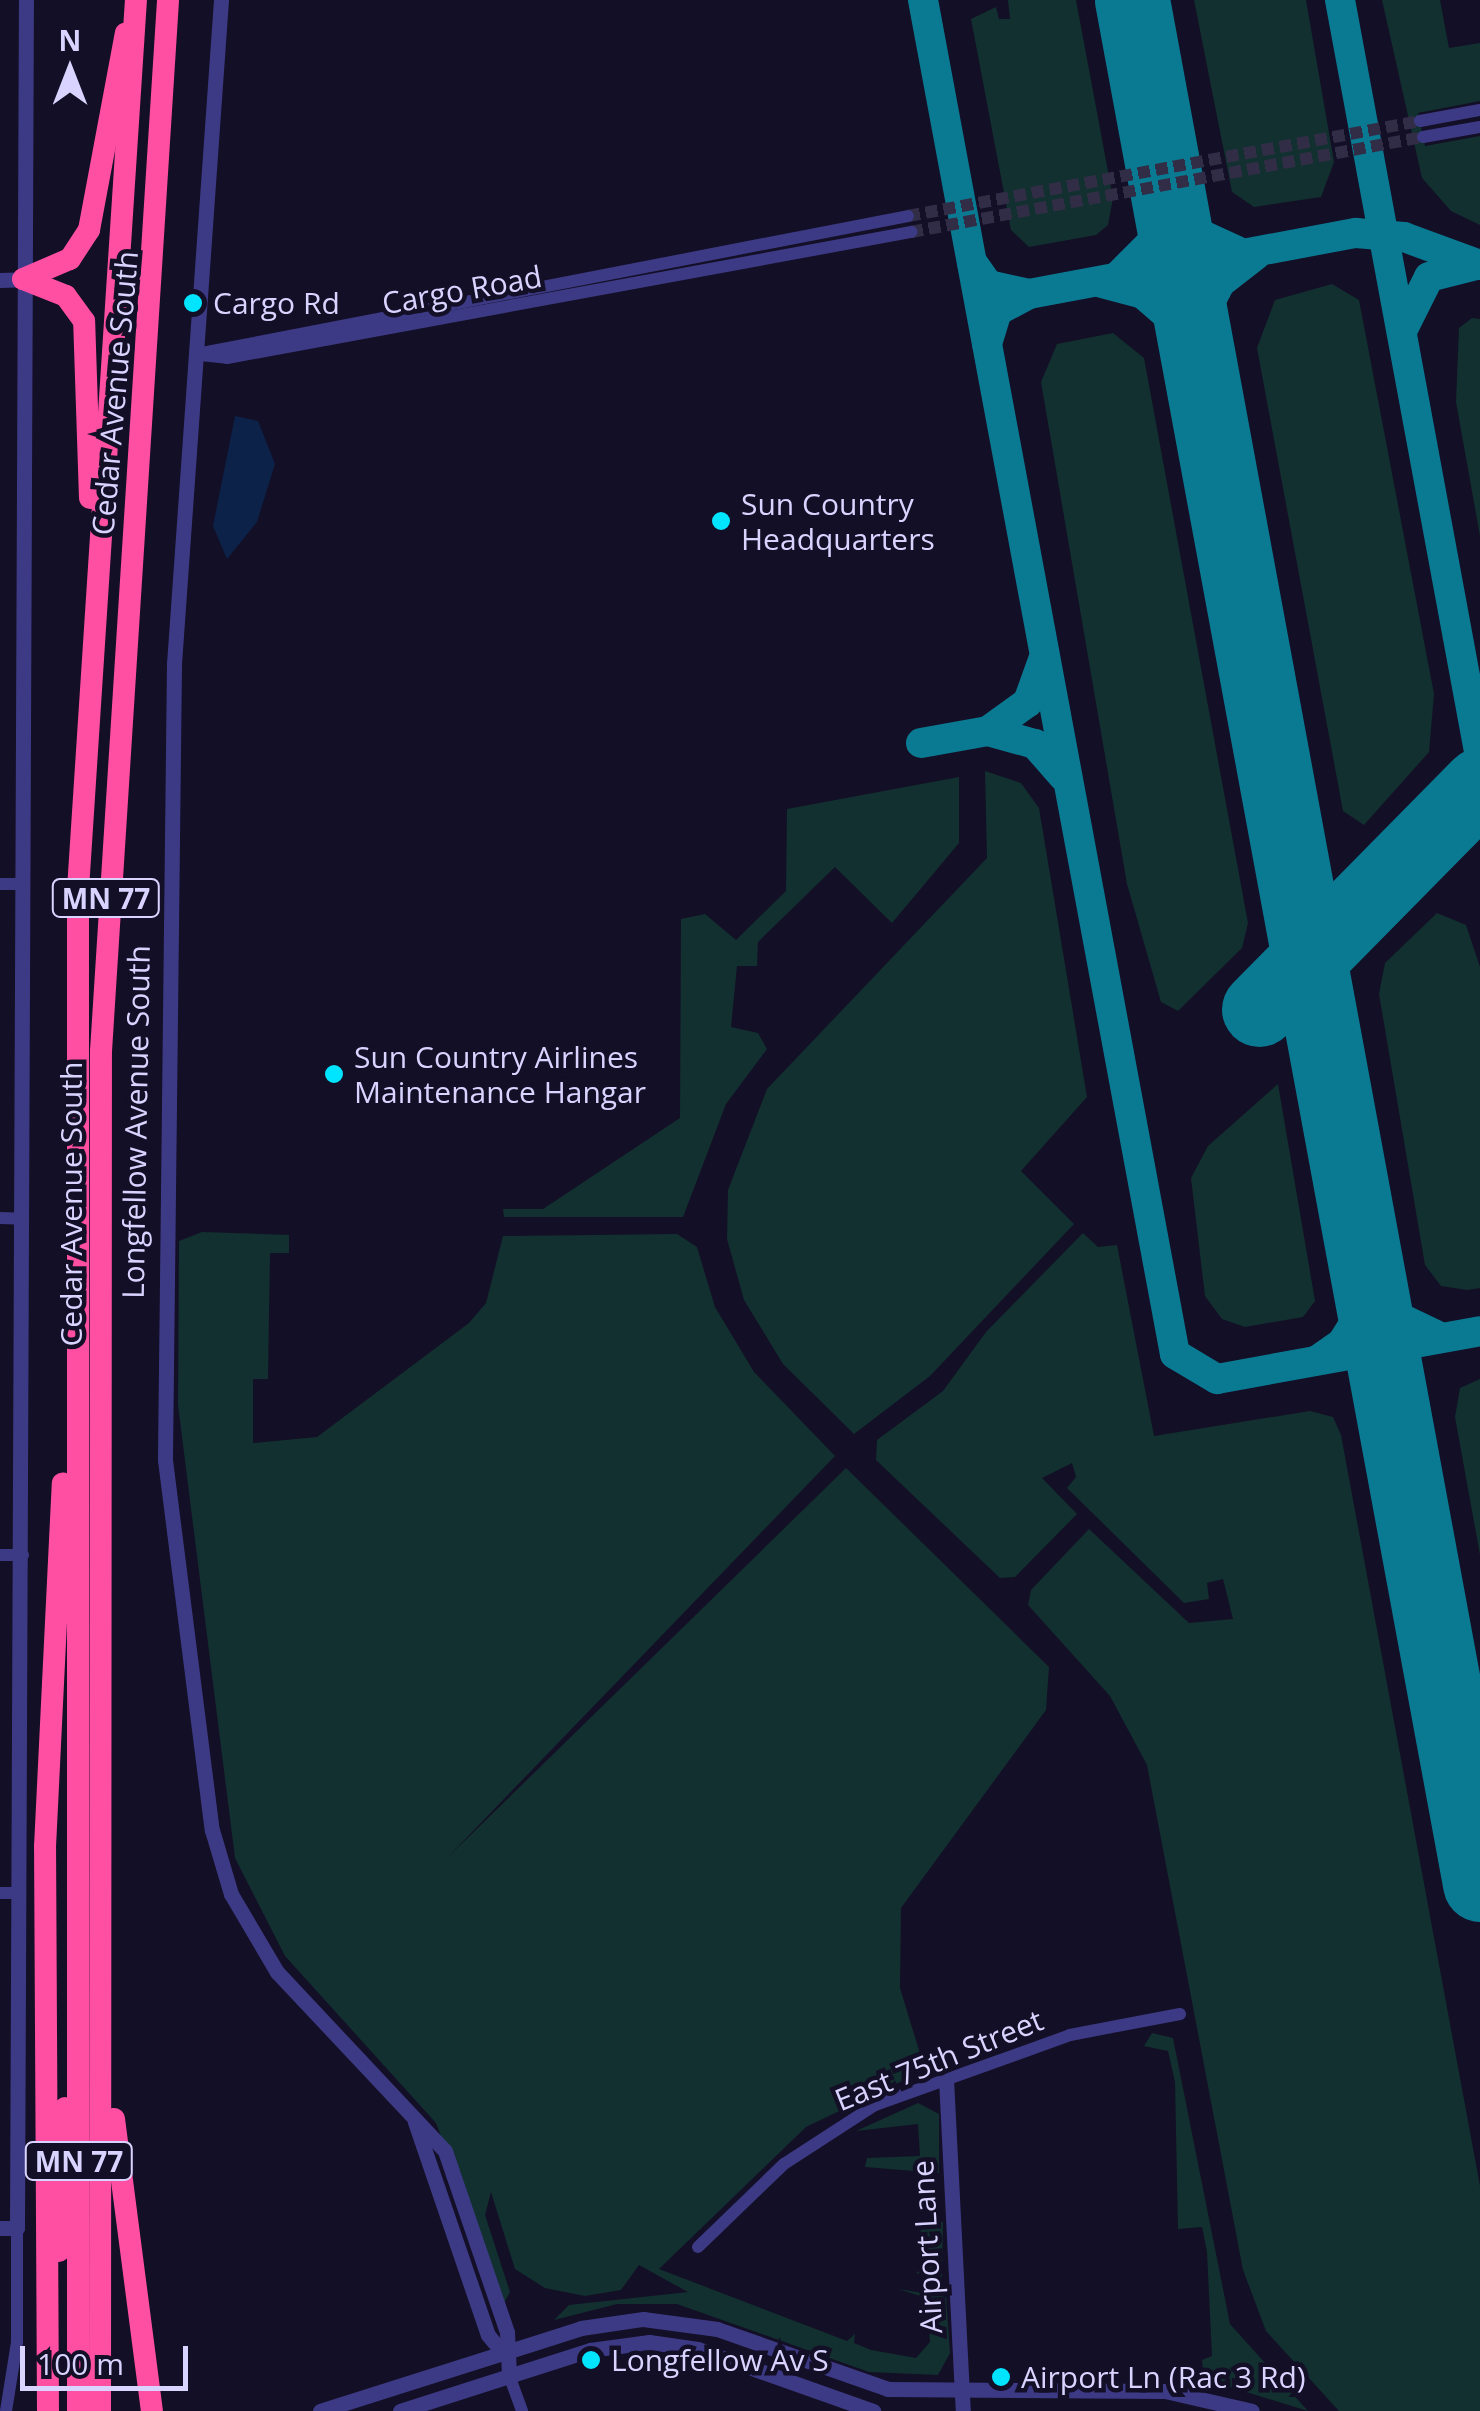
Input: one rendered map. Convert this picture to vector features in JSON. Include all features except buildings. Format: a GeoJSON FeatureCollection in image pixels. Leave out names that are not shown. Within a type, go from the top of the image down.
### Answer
{"type":"FeatureCollection","features":[{"type":"Feature","properties":{"kind":"highway"},"geometry":{"type":"LineString","coordinates":[[11,280],[70,259],[89,230],[134,0]]}},
{"type":"Feature","properties":{"kind":"highway","name":"Cedar Avenue South"},"geometry":{"type":"LineString","coordinates":[[78,2411],[80,1910],[76,1420],[89,630],[122,280],[134,0]]}},
{"type":"Feature","properties":{"kind":"highway","name":"Cedar Avenue South"},"geometry":{"type":"LineString","coordinates":[[100,2411],[102,1031],[168,0]]}},
{"type":"Feature","properties":{"kind":"highway"},"geometry":{"type":"LineString","coordinates":[[11,280],[66,296],[87,333],[89,630]]}},
{"type":"Feature","properties":{"kind":"highway"},"geometry":{"type":"LineString","coordinates":[[48,2411],[43,2218],[47,1740],[63,1476],[76,1420]]}},
{"type":"Feature","properties":{"kind":"highway"},"geometry":{"type":"LineString","coordinates":[[59,2411],[60,2198],[80,1910]]}},
{"type":"Feature","properties":{"kind":"highway"},"geometry":{"type":"LineString","coordinates":[[103,1986],[125,2247],[152,2411]]}},
{"type":"Feature","properties":{"kind":"highway"},"geometry":{"type":"LineString","coordinates":[[30,2411],[43,2218]]}},
{"type":"Feature","properties":{"kind":"street"},"geometry":{"type":"LineString","coordinates":[[6,2411],[18,2342],[23,1556],[23,884],[11,280],[26,0]]}},
{"type":"Feature","properties":{"kind":"street","name":"Longfellow Avenue South"},"geometry":{"type":"LineString","coordinates":[[222,0],[166,907],[165,1460],[210,1818],[231,1894],[277,1972],[444,2151],[464,2199],[507,2332],[504,2354],[510,2376]]}},
{"type":"Feature","properties":{"kind":"street"},"geometry":{"type":"LineString","coordinates":[[1420,122],[1480,110]]}},
{"type":"Feature","properties":{"kind":"street"},"geometry":{"type":"LineString","coordinates":[[1423,137],[1480,127]]}},
{"type":"Feature","properties":{"kind":"street","name":"Cargo Road"},"geometry":{"type":"LineString","coordinates":[[200,354],[226,342],[908,216]]}},
{"type":"Feature","properties":{"kind":"street","name":"Cargo Road"},"geometry":{"type":"LineString","coordinates":[[200,354],[227,358],[911,232]]}},
{"type":"Feature","properties":{"kind":"street"},"geometry":{"type":"LineString","coordinates":[[0,884],[23,884]]}},
{"type":"Feature","properties":{"kind":"street"},"geometry":{"type":"LineString","coordinates":[[0,1218],[23,1219]]}},
{"type":"Feature","properties":{"kind":"street"},"geometry":{"type":"LineString","coordinates":[[0,1556],[23,1556]]}},
{"type":"Feature","properties":{"kind":"street"},"geometry":{"type":"LineString","coordinates":[[0,1892],[19,1893]]}},
{"type":"Feature","properties":{"kind":"street","name":"East 75th Street"},"geometry":{"type":"LineString","coordinates":[[698,2247],[812,2142],[946,2080],[1070,2035],[1180,2014]]}},
{"type":"Feature","properties":{"kind":"street","name":"Airport Lane"},"geometry":{"type":"LineString","coordinates":[[946,2080],[963,2411]]}},
{"type":"Feature","properties":{"kind":"street"},"geometry":{"type":"LineString","coordinates":[[0,2228],[18,2228]]}},
{"type":"Feature","properties":{"kind":"street"},"geometry":{"type":"LineString","coordinates":[[320,2411],[604,2322],[665,2319],[872,2386],[963,2391],[1165,2390],[1252,2411]]}},
{"type":"Feature","properties":{"kind":"street"},"geometry":{"type":"LineString","coordinates":[[400,2411],[610,2346],[666,2343],[874,2411]]}},
{"type":"Feature","properties":{"kind":"street"},"geometry":{"type":"LineString","coordinates":[[510,2376],[522,2411]]}},
{"type":"Feature","properties":{"kind":"green space"},"geometry":{"type":"Polygon","coordinates":[[[1008,0],[1076,0],[1113,198],[1108,225],[1096,235],[1029,247],[1011,230],[971,19],[996,7],[999,19],[1010,19],[1008,0]]]}},
{"type":"Feature","properties":{"kind":"green space"},"geometry":{"type":"Polygon","coordinates":[[[1194,0],[1306,0],[1334,162],[1321,197],[1254,207],[1232,192],[1194,0]]]}},
{"type":"Feature","properties":{"kind":"green space"},"geometry":{"type":"Polygon","coordinates":[[[1382,0],[1440,0],[1449,48],[1480,43],[1480,101],[1418,113],[1425,146],[1480,136],[1480,225],[1451,211],[1422,178],[1382,0]]]}},
{"type":"Feature","properties":{"kind":"green space"},"geometry":{"type":"Polygon","coordinates":[[[1332,284],[1359,300],[1434,694],[1429,752],[1364,825],[1343,811],[1257,348],[1275,300],[1332,284]]]}},
{"type":"Feature","properties":{"kind":"green space"},"geometry":{"type":"Polygon","coordinates":[[[1472,318],[1480,319],[1480,536],[1456,402],[1459,328],[1472,318]]]}},
{"type":"Feature","properties":{"kind":"green space"},"geometry":{"type":"Polygon","coordinates":[[[1113,333],[1144,358],[1248,923],[1242,948],[1178,1011],[1161,1002],[1127,884],[1041,382],[1057,344],[1113,333]]]}},
{"type":"Feature","properties":{"kind":"green space"},"geometry":{"type":"Polygon","coordinates":[[[985,771],[1021,783],[1039,808],[1087,1097],[1021,1171],[1074,1224],[930,1376],[854,1434],[783,1364],[744,1300],[727,1239],[728,1190],[767,1089],[987,858],[985,771]]]}},
{"type":"Feature","properties":{"kind":"green space"},"geometry":{"type":"Polygon","coordinates":[[[959,777],[959,843],[892,923],[835,867],[758,942],[757,966],[737,966],[731,1027],[758,1033],[767,1049],[726,1104],[683,1217],[504,1217],[503,1209],[543,1209],[680,1118],[681,919],[705,914],[736,940],[786,891],[787,809],[959,777]]]}},
{"type":"Feature","properties":{"kind":"green space"},"geometry":{"type":"Polygon","coordinates":[[[1437,913],[1466,925],[1480,967],[1480,1288],[1467,1290],[1441,1286],[1425,1265],[1379,994],[1385,963],[1437,913]]]}},
{"type":"Feature","properties":{"kind":"green space"},"geometry":{"type":"Polygon","coordinates":[[[1278,1084],[1315,1301],[1303,1317],[1245,1327],[1222,1319],[1205,1296],[1191,1178],[1208,1146],[1278,1084]]]}},
{"type":"Feature","properties":{"kind":"green space"},"geometry":{"type":"Polygon","coordinates":[[[202,1232],[289,1235],[289,1253],[270,1253],[268,1379],[253,1379],[253,1443],[317,1437],[469,1323],[486,1303],[503,1236],[677,1234],[697,1247],[715,1307],[754,1372],[835,1456],[448,1857],[846,1468],[1049,1667],[1046,1710],[901,1908],[900,1988],[925,2070],[806,2127],[659,2269],[847,2341],[855,2334],[854,2343],[871,2350],[916,2358],[930,2342],[927,2298],[898,2289],[946,2297],[950,2353],[938,2375],[869,2372],[677,2304],[617,2304],[554,2320],[569,2305],[688,2292],[639,2265],[621,2290],[585,2296],[545,2288],[515,2269],[491,2192],[485,2215],[510,2292],[504,2303],[436,2123],[285,1956],[235,1858],[178,1405],[179,1241],[202,1232]]]}},
{"type":"Feature","properties":{"kind":"green space"},"geometry":{"type":"Polygon","coordinates":[[[1083,1233],[1098,1247],[1117,1245],[1154,1436],[1310,1411],[1333,1417],[1341,1435],[1480,2186],[1480,2411],[1339,2411],[1266,2331],[1243,2270],[1147,1765],[1110,1696],[1028,1605],[1031,1590],[1089,1529],[1189,1623],[1233,1619],[1223,1579],[1207,1583],[1209,1599],[1184,1603],[1067,1488],[1076,1477],[1072,1463],[1042,1478],[1077,1514],[1015,1577],[1000,1578],[876,1460],[877,1440],[943,1391],[986,1332],[1083,1233]]]}},
{"type":"Feature","properties":{"kind":"green space"},"geometry":{"type":"Polygon","coordinates":[[[1480,1379],[1480,1555],[1455,1417],[1460,1388],[1480,1379]]]}},
{"type":"Feature","properties":{"kind":"green space"},"geometry":{"type":"Polygon","coordinates":[[[1152,2033],[1173,2038],[1230,2324],[1308,2411],[1204,2379],[1202,2360],[1212,2356],[1207,2252],[1202,2227],[1178,2229],[1175,2082],[1168,2051],[1144,2046],[1152,2033]]]}},
{"type":"Feature","properties":{"kind":"green space"},"geometry":{"type":"Polygon","coordinates":[[[918,2103],[939,2114],[939,2173],[865,2167],[867,2158],[920,2156],[918,2124],[856,2131],[918,2103]]]}},
{"type":"Feature","properties":{"kind":"green space"},"geometry":{"type":"Polygon","coordinates":[[[919,2218],[943,2222],[942,2278],[916,2273],[925,2266],[919,2218]]]}},
{"type":"Feature","properties":{"kind":"water"},"geometry":{"type":"Polygon","coordinates":[[[235,416],[258,421],[275,464],[257,522],[227,559],[213,526],[235,416]]]}},
{"type":"Feature","properties":{"kind":"taxiway"},"geometry":{"type":"LineString","coordinates":[[923,0],[1175,1354],[1217,1379],[1480,1331]]}},
{"type":"Feature","properties":{"kind":"taxiway"},"geometry":{"type":"LineString","coordinates":[[1135,0],[1136,22]]}},
{"type":"Feature","properties":{"kind":"taxiway"},"geometry":{"type":"LineString","coordinates":[[1340,0],[1480,757]]}},
{"type":"Feature","properties":{"kind":"taxiway"},"geometry":{"type":"LineString","coordinates":[[1120,274],[1159,235],[1165,175],[1183,226],[1237,251]]}},
{"type":"Feature","properties":{"kind":"taxiway"},"geometry":{"type":"LineString","coordinates":[[1029,294],[1356,233],[1404,237],[1480,265]]}},
{"type":"Feature","properties":{"kind":"taxiway"},"geometry":{"type":"LineString","coordinates":[[1102,283],[1143,294],[1180,326],[1207,407],[1201,320],[1220,283],[1256,255]]}},
{"type":"Feature","properties":{"kind":"taxiway"},"geometry":{"type":"LineString","coordinates":[[972,262],[988,285],[1029,294],[997,311],[987,344]]}},
{"type":"Feature","properties":{"kind":"taxiway"},"geometry":{"type":"LineString","coordinates":[[1403,329],[1429,277],[1476,265]]}},
{"type":"Feature","properties":{"kind":"taxiway"},"geometry":{"type":"LineString","coordinates":[[1043,660],[1028,702],[988,731],[1035,744],[1063,776]]}},
{"type":"Feature","properties":{"kind":"taxiway"},"geometry":{"type":"LineString","coordinates":[[921,743],[988,731]]}},
{"type":"Feature","properties":{"kind":"taxiway"},"geometry":{"type":"LineString","coordinates":[[1319,1359],[1342,1343],[1363,1309],[1362,1244],[1388,1312],[1438,1336]]}},
{"type":"Feature","properties":{"kind":"taxiway"},"geometry":{"type":"LineString","coordinates":[[1461,1777],[1480,1833]]}},
{"type":"Feature","properties":{"kind":"runway"},"geometry":{"type":"LineString","coordinates":[[1132,0],[1480,1884]]}},
{"type":"Feature","properties":{"kind":"runway"},"geometry":{"type":"LineString","coordinates":[[1259,1009],[1480,785]]}},
{"type":"Feature","properties":{"kind":"tunnel"},"geometry":{"type":"LineString","coordinates":[[908,216],[1420,121]]}},
{"type":"Feature","properties":{"kind":"tunnel"},"geometry":{"type":"LineString","coordinates":[[911,232],[1423,137]]}},
{"type":"Feature","properties":{"kind":"place","name":"Cargo Rd"},"geometry":{"type":"Point","coordinates":[193,303]}},
{"type":"Feature","properties":{"kind":"place","name":"Sun Country Headquarters"},"geometry":{"type":"Point","coordinates":[721,521]}},
{"type":"Feature","properties":{"kind":"place","name":"Sun Country Airlines Maintenance Hangar"},"geometry":{"type":"Point","coordinates":[334,1074]}},
{"type":"Feature","properties":{"kind":"place","name":"Longfellow Av S"},"geometry":{"type":"Point","coordinates":[591,2360]}},
{"type":"Feature","properties":{"kind":"place","name":"Airport Ln (Rac 3 Rd)"},"geometry":{"type":"Point","coordinates":[1001,2377]}}]}
